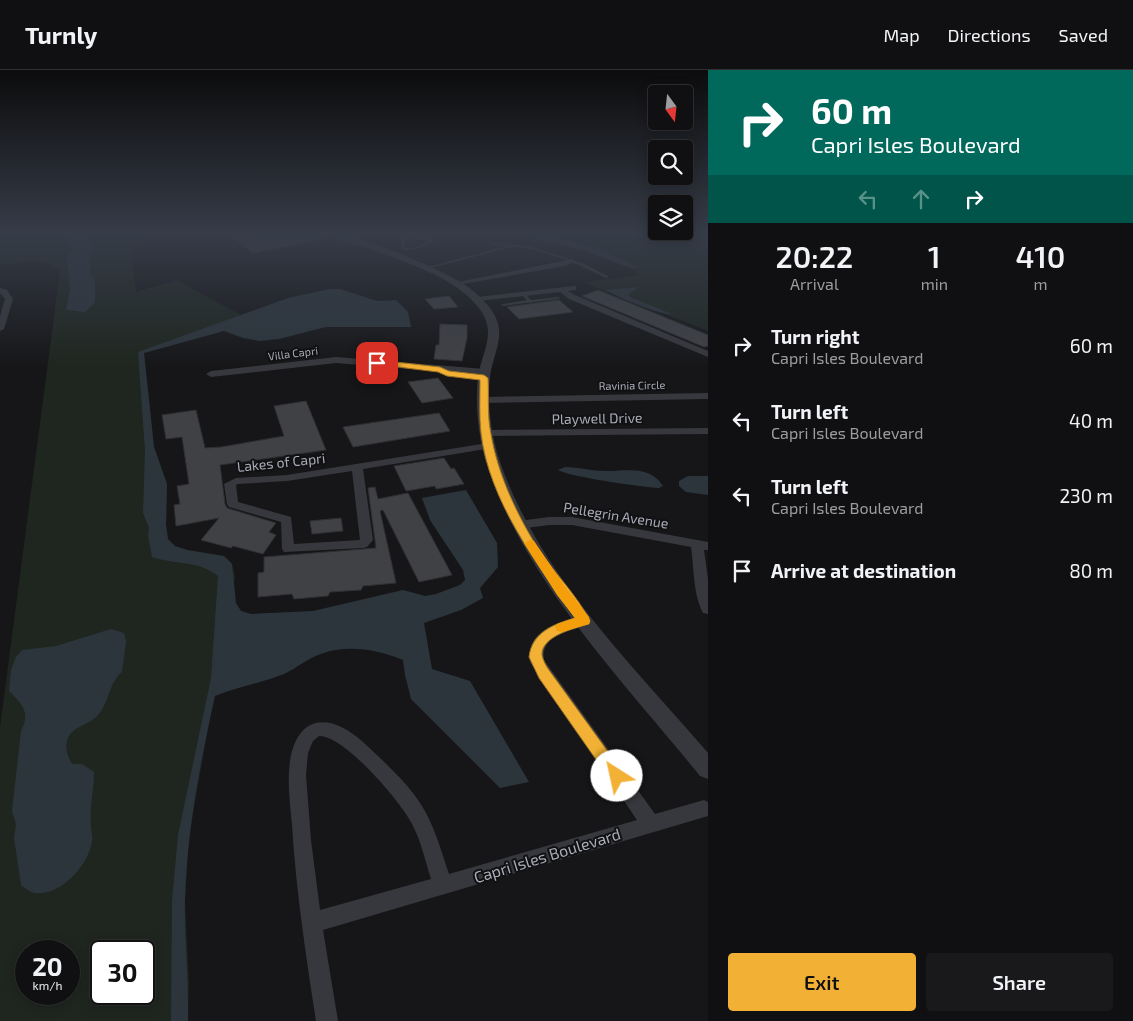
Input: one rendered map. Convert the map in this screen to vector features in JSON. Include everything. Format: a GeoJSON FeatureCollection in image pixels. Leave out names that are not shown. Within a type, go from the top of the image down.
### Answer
{"type":"FeatureCollection","features":[{"type":"Feature","properties":{"kind":"street"},"geometry":{"type":"LineString","coordinates":[[450,279],[477,299],[488,314],[493,332],[490,358],[484,375],[487,440],[498,476],[519,525],[547,570],[584,621],[708,769]]}},
{"type":"Feature","properties":{"kind":"street"},"geometry":{"type":"LineString","coordinates":[[457,283],[478,279]]}},
{"type":"Feature","properties":{"kind":"street"},"geometry":{"type":"LineString","coordinates":[[477,299],[573,288]]}},
{"type":"Feature","properties":{"kind":"street"},"geometry":{"type":"LineString","coordinates":[[561,289],[572,297],[708,354]]}},
{"type":"Feature","properties":{"kind":"street"},"geometry":{"type":"LineString","coordinates":[[0,290],[8,299],[0,329]]}},
{"type":"Feature","properties":{"kind":"street","name":"Villa Capri"},"geometry":{"type":"LineString","coordinates":[[211,374],[323,360],[348,360],[440,370],[447,373],[484,375]]}},
{"type":"Feature","properties":{"kind":"street","name":"Ravinia Circle"},"geometry":{"type":"LineString","coordinates":[[484,397],[708,396]]}},
{"type":"Feature","properties":{"kind":"street","name":"Playwell Drive"},"geometry":{"type":"LineString","coordinates":[[487,440],[708,431]]}},
{"type":"Feature","properties":{"kind":"street","name":"Lakes of Capri"},"geometry":{"type":"LineString","coordinates":[[357,467],[367,540],[363,544],[288,550],[287,520],[233,504],[230,486],[233,482],[287,478],[357,467],[487,440]]}},
{"type":"Feature","properties":{"kind":"street","name":"Pellegrin Avenue"},"geometry":{"type":"LineString","coordinates":[[519,525],[550,521],[572,521],[703,545]]}},
{"type":"Feature","properties":{"kind":"street"},"geometry":{"type":"LineString","coordinates":[[703,545],[703,591],[708,609]]}},
{"type":"Feature","properties":{"kind":"street"},"geometry":{"type":"LineString","coordinates":[[584,621],[564,626],[547,635],[537,648],[535,657],[544,674],[651,824]]}},
{"type":"Feature","properties":{"kind":"street"},"geometry":{"type":"LineString","coordinates":[[327,1021],[311,923],[303,857],[298,769],[300,752],[304,741],[318,729],[336,730],[348,738],[409,802],[422,824],[443,886]]}},
{"type":"Feature","properties":{"kind":"street","name":"Capri Isles Boulevard"},"geometry":{"type":"LineString","coordinates":[[311,923],[704,809]]}},
{"type":"Feature","properties":{"kind":"lane"},"geometry":{"type":"LineString","coordinates":[[522,294],[530,301]]}},
{"type":"Feature","properties":{"kind":"lane"},"geometry":{"type":"LineString","coordinates":[[503,305],[558,298]]}},
{"type":"Feature","properties":{"kind":"shaded area"},"geometry":{"type":"Polygon","coordinates":[[[59,279],[134,279],[136,292],[176,280],[241,315],[210,333],[144,353],[154,447],[167,484],[166,525],[168,539],[175,546],[187,550],[224,556],[232,564],[235,576],[189,836],[185,902],[189,981],[188,1021],[0,1021],[0,727],[59,279]]]}},
{"type":"Feature","properties":{"kind":"shaded area"},"geometry":{"type":"Polygon","coordinates":[[[69,279],[95,279],[95,302],[85,312],[66,310],[70,290],[69,279]]]}},
{"type":"Feature","properties":{"kind":"shaded area"},"geometry":{"type":"Polygon","coordinates":[[[604,279],[708,279],[708,331],[583,282],[604,279]]]}},
{"type":"Feature","properties":{"kind":"shaded area"},"geometry":{"type":"Polygon","coordinates":[[[639,287],[629,294],[630,297],[672,314],[649,309],[606,290],[639,287]]]}},
{"type":"Feature","properties":{"kind":"shaded area"},"geometry":{"type":"Polygon","coordinates":[[[330,289],[340,289],[377,301],[396,300],[408,312],[411,327],[326,327],[279,339],[260,341],[243,338],[224,331],[144,353],[154,447],[167,484],[166,525],[168,539],[175,546],[187,550],[224,556],[232,564],[236,603],[241,611],[251,614],[313,611],[403,590],[425,596],[460,585],[465,580],[463,570],[430,520],[422,498],[466,490],[497,543],[498,567],[480,588],[483,598],[461,610],[424,623],[432,669],[470,681],[529,782],[500,788],[411,699],[403,660],[383,653],[352,649],[331,651],[312,658],[284,674],[215,696],[204,746],[188,848],[185,914],[188,1021],[171,1021],[172,901],[178,835],[211,678],[218,576],[203,567],[152,557],[148,536],[149,528],[143,513],[145,451],[138,352],[288,298],[330,289]]]}},
{"type":"Feature","properties":{"kind":"shaded area"},"geometry":{"type":"Polygon","coordinates":[[[565,467],[600,471],[629,470],[644,472],[658,479],[663,486],[659,488],[623,484],[576,476],[558,470],[565,467]]]}},
{"type":"Feature","properties":{"kind":"shaded area"},"geometry":{"type":"Polygon","coordinates":[[[688,476],[708,476],[708,495],[686,492],[679,486],[679,481],[688,476]]]}},
{"type":"Feature","properties":{"kind":"shaded area"},"geometry":{"type":"Polygon","coordinates":[[[111,629],[124,633],[126,642],[122,672],[114,681],[102,710],[91,721],[70,734],[66,745],[72,764],[82,764],[94,772],[90,850],[79,869],[63,885],[44,893],[34,893],[21,885],[14,838],[16,824],[12,811],[21,731],[25,713],[21,704],[9,691],[11,670],[16,657],[22,650],[56,646],[111,629]]]}},
{"type":"Feature","properties":{"kind":"building"},"geometry":{"type":"Polygon","coordinates":[[[598,290],[708,335],[708,346],[704,347],[582,296],[598,290]]]}},
{"type":"Feature","properties":{"kind":"building"},"geometry":{"type":"Polygon","coordinates":[[[449,296],[458,307],[434,309],[425,299],[449,296]]]}},
{"type":"Feature","properties":{"kind":"building"},"geometry":{"type":"Polygon","coordinates":[[[559,300],[573,312],[519,319],[507,307],[559,300]]]}},
{"type":"Feature","properties":{"kind":"building"},"geometry":{"type":"Polygon","coordinates":[[[440,324],[467,325],[467,338],[462,361],[434,359],[436,345],[439,345],[440,324]]]}},
{"type":"Feature","properties":{"kind":"building"},"geometry":{"type":"Polygon","coordinates":[[[438,378],[453,398],[422,403],[408,382],[438,378]]]}},
{"type":"Feature","properties":{"kind":"building"},"geometry":{"type":"Polygon","coordinates":[[[306,401],[326,450],[220,465],[227,508],[276,523],[269,532],[276,535],[263,554],[201,540],[219,518],[176,526],[174,505],[180,504],[177,486],[189,484],[182,437],[166,439],[162,415],[196,410],[205,448],[221,447],[284,436],[274,406],[306,401]]]}},
{"type":"Feature","properties":{"kind":"building"},"geometry":{"type":"Polygon","coordinates":[[[439,413],[450,431],[353,447],[343,427],[439,413]]]}},
{"type":"Feature","properties":{"kind":"building"},"geometry":{"type":"Polygon","coordinates":[[[444,458],[451,469],[454,468],[464,484],[436,489],[435,486],[406,491],[394,466],[444,458]]]}},
{"type":"Feature","properties":{"kind":"building"},"geometry":{"type":"Polygon","coordinates":[[[375,487],[378,499],[408,493],[452,575],[419,582],[383,510],[380,511],[396,583],[363,586],[361,590],[330,592],[328,596],[294,599],[292,594],[258,597],[258,573],[264,572],[264,557],[376,548],[368,488],[375,487]]]}},
{"type":"Feature","properties":{"kind":"building"},"geometry":{"type":"Polygon","coordinates":[[[341,518],[343,531],[312,534],[310,521],[341,518]]]}},
{"type":"Feature","properties":{"kind":"slow traffic"},"geometry":{"type":"LineString","coordinates":[[530,543],[561,592],[584,621],[562,627]]}},
{"type":"Feature","properties":{"kind":"route"},"geometry":{"type":"LineString","coordinates":[[377,363],[440,370],[447,373],[484,378],[484,420],[488,446],[504,492],[519,525],[536,553],[561,592],[584,621],[564,626],[547,635],[539,643],[535,657],[544,674],[617,776]]}}]}
